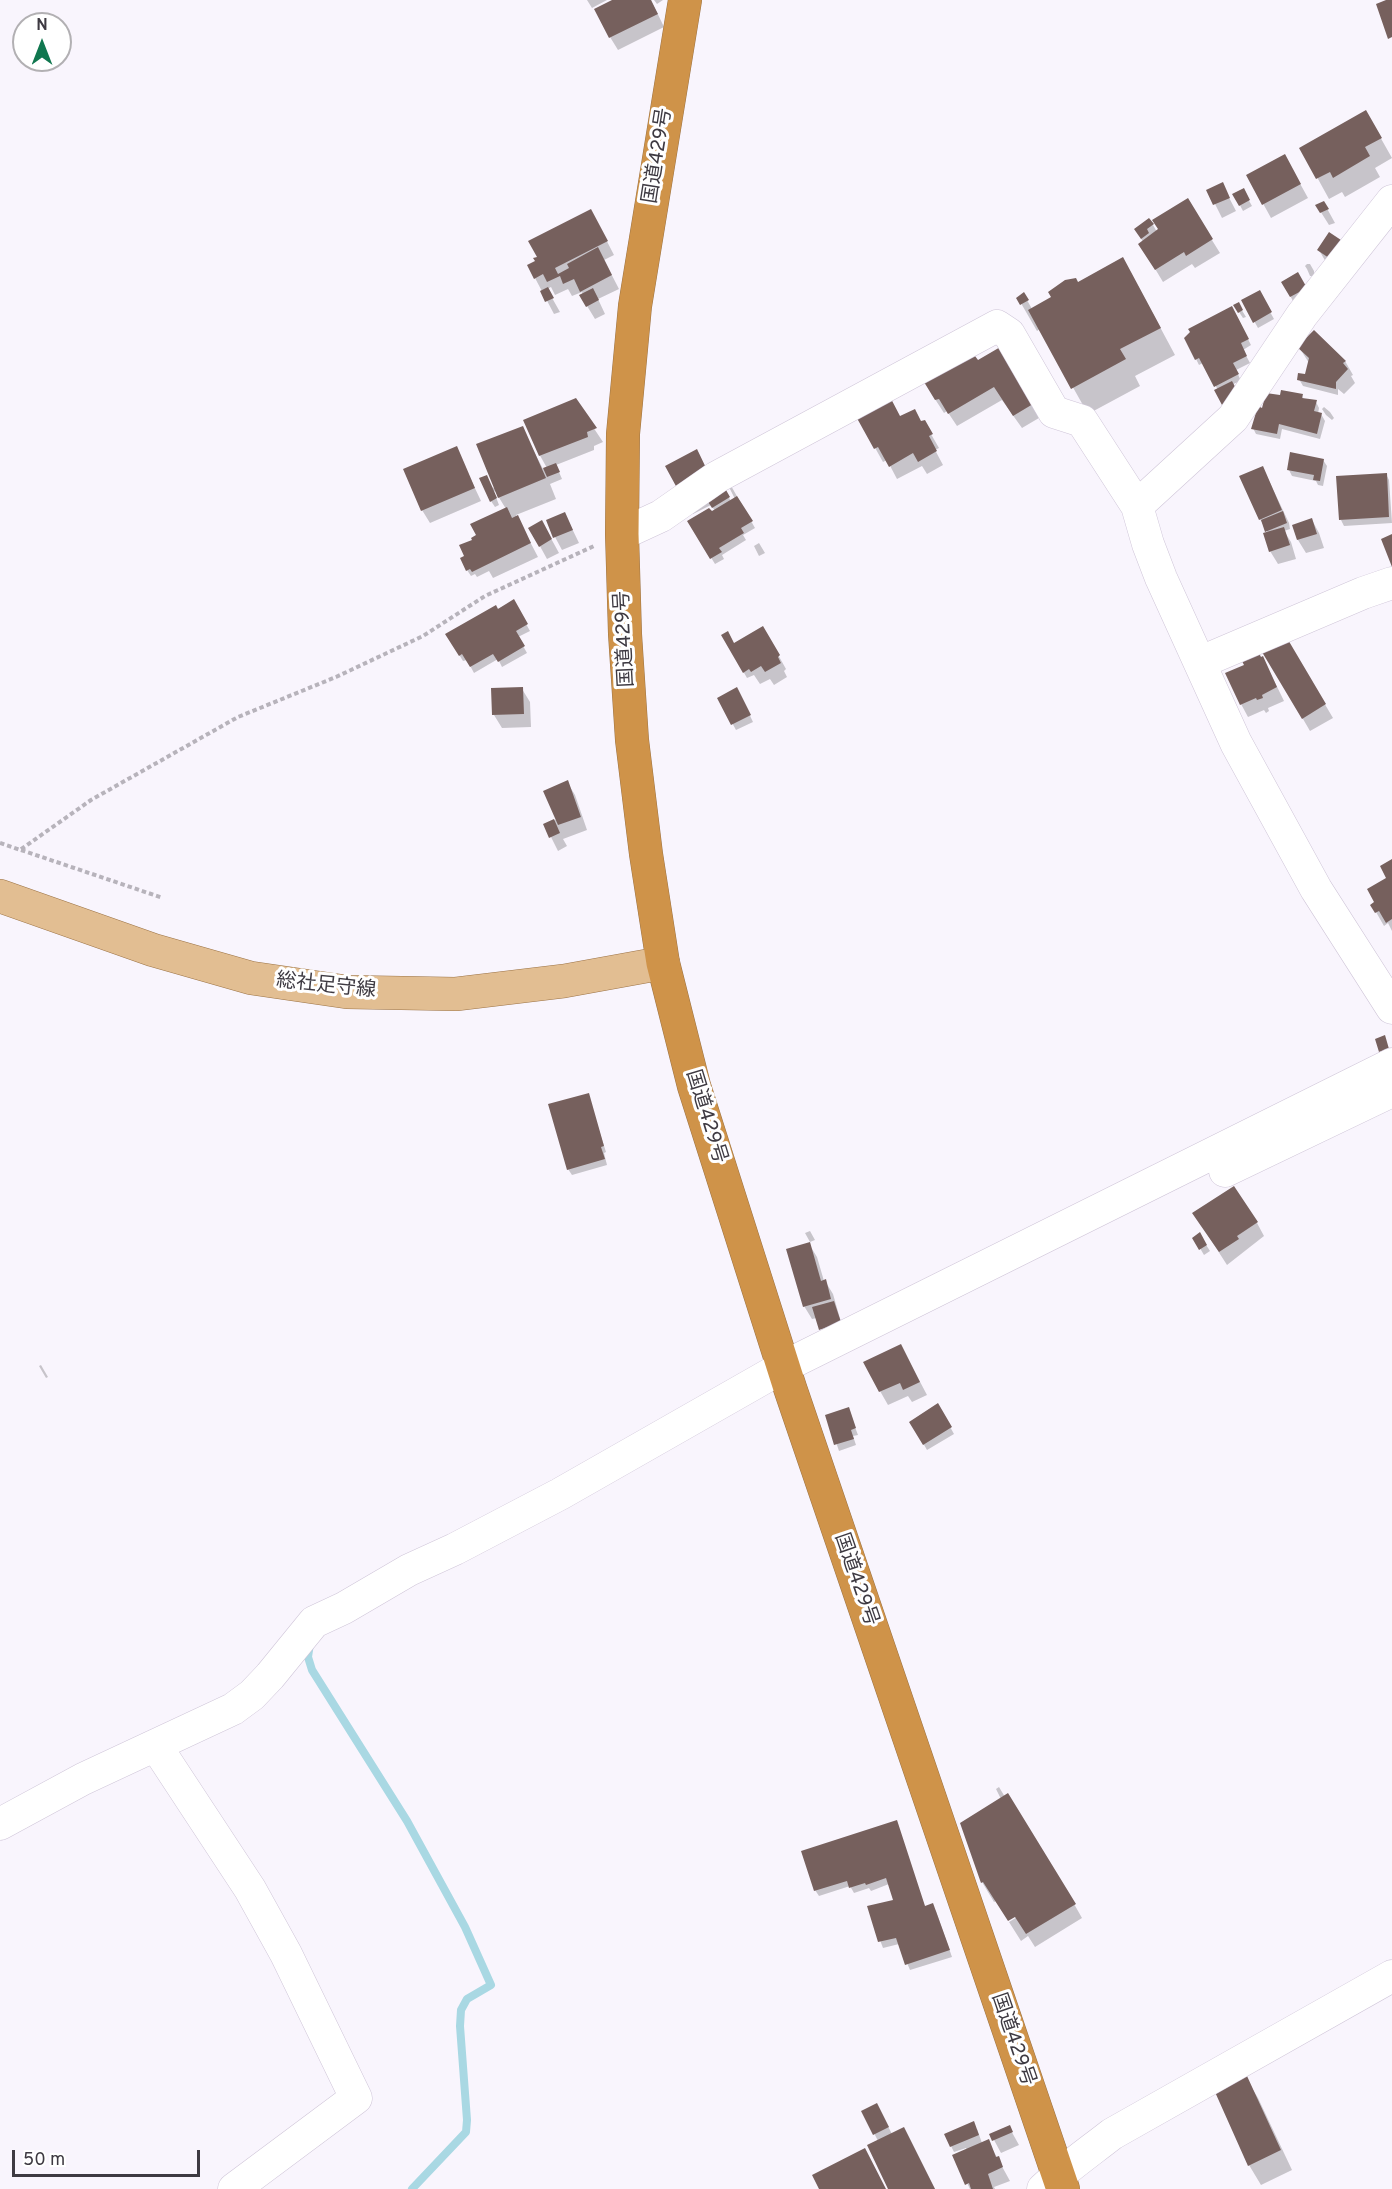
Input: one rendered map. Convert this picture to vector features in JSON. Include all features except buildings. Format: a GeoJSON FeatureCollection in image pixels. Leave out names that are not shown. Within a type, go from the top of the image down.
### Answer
{"type":"FeatureCollection","features":[{"type":"Feature","properties":{"kind":"highway","name":"国道429号"},"geometry":{"type":"LineString","coordinates":[[685,0],[635,306],[623,434],[622,534],[625,634],[632,740],[646,854],[663,963],[694,1086],[786,1376],[1055,2184]]}},
{"type":"Feature","properties":{"kind":"main road","name":"総社足守線"},"geometry":{"type":"LineString","coordinates":[[0,896],[153,950],[251,978],[347,992],[456,994],[564,981],[663,963]]}},
{"type":"Feature","properties":{"kind":"street"},"geometry":{"type":"LineString","coordinates":[[1137,506],[1233,418],[1302,315],[1392,201]]}},
{"type":"Feature","properties":{"kind":"street"},"geometry":{"type":"LineString","coordinates":[[622,534],[661,516],[717,477],[997,326],[1009,334],[1054,412],[1082,421],[1137,506],[1161,578],[1236,743],[1275,816],[1351,946],[1392,1008]]}},
{"type":"Feature","properties":{"kind":"street"},"geometry":{"type":"LineString","coordinates":[[1201,662],[1363,593],[1392,583]]}},
{"type":"Feature","properties":{"kind":"street"},"geometry":{"type":"LineString","coordinates":[[0,1824],[83,1779],[233,1709],[252,1695],[270,1676],[314,1622],[344,1608],[409,1570],[455,1549],[1392,1064]]}},
{"type":"Feature","properties":{"kind":"street"},"geometry":{"type":"LineString","coordinates":[[786,1376],[1392,1091]]}},
{"type":"Feature","properties":{"kind":"street"},"geometry":{"type":"LineString","coordinates":[[156,1746],[250,1889],[286,1954],[356,2098],[234,2189]]}},
{"type":"Feature","properties":{"kind":"street"},"geometry":{"type":"LineString","coordinates":[[1055,2184],[1112,2134],[1392,1976]]}},
{"type":"Feature","properties":{"kind":"path"},"geometry":{"type":"LineString","coordinates":[[20,850],[91,800],[238,717],[336,677],[413,641],[485,596],[622,534]]}},
{"type":"Feature","properties":{"kind":"path"},"geometry":{"type":"LineString","coordinates":[[0,843],[163,898]]}},
{"type":"Feature","properties":{"kind":"waterway"},"geometry":{"type":"LineString","coordinates":[[310,1644],[308,1657],[312,1670],[407,1821],[465,1927],[491,1985],[467,1999],[461,2010],[466,2132],[412,2189]]}}]}
